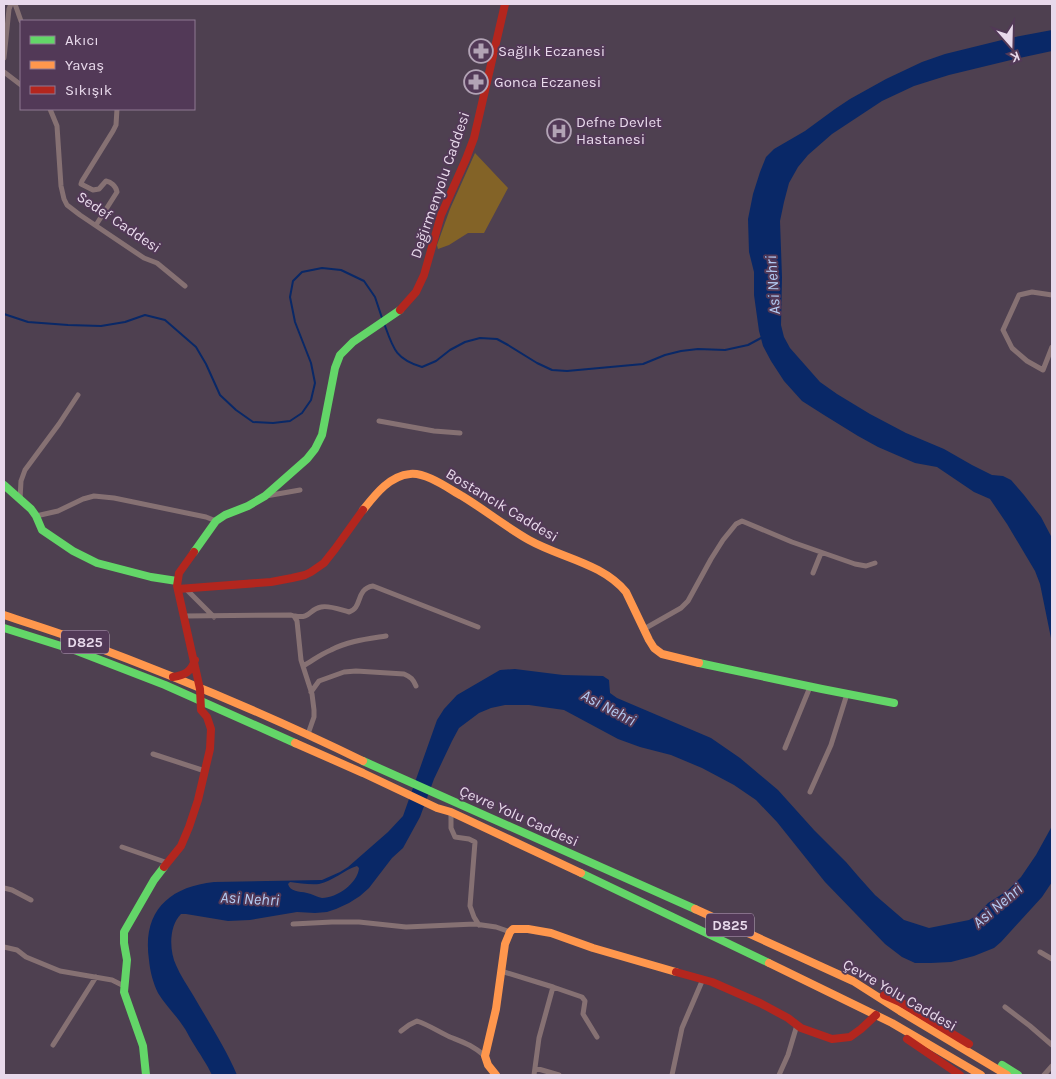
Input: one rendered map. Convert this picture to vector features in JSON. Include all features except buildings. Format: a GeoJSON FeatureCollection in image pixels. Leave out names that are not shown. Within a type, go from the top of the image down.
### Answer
{"type":"FeatureCollection","features":[{"type":"Feature","properties":{"kind":"main road","name":"Değirmenyolu Caddesi"},"geometry":{"type":"LineString","coordinates":[[177,581],[179,573],[216,521],[265,496],[307,459],[319,442],[324,426],[335,368],[343,350],[400,311],[411,299],[424,275],[441,214],[474,138],[505,4]]}},
{"type":"Feature","properties":{"kind":"main road","name":"Bostancık Caddesi"},"geometry":{"type":"LineString","coordinates":[[182,589],[276,581],[312,572],[329,558],[364,509],[383,488],[395,479],[408,474],[422,476],[464,497],[534,543],[605,573],[624,589],[653,645],[660,652],[694,662],[894,703]]}},
{"type":"Feature","properties":{"kind":"main road"},"geometry":{"type":"LineString","coordinates":[[4,485],[31,509],[46,533],[91,560],[151,577],[177,581],[182,589],[185,616],[200,689],[201,710],[207,717],[212,729],[205,772],[189,828],[181,846],[151,884],[124,932],[127,963],[124,986],[126,998],[143,1046],[146,1075]]}},
{"type":"Feature","properties":{"kind":"main road","name":"Çevre Yolu Caddesi"},"geometry":{"type":"LineString","coordinates":[[4,615],[82,641],[308,734],[369,764],[632,880],[853,981],[1007,1075]]}},
{"type":"Feature","properties":{"kind":"main road","name":"Çevre Yolu Caddesi"},"geometry":{"type":"LineString","coordinates":[[4,628],[77,651],[165,685],[437,808],[451,812],[642,901],[876,1015],[981,1075]]}},
{"type":"Feature","properties":{"kind":"main road"},"geometry":{"type":"LineString","coordinates":[[173,677],[185,675],[192,668],[195,660]]}},
{"type":"Feature","properties":{"kind":"main road"},"geometry":{"type":"LineString","coordinates":[[496,1075],[488,1065],[485,1056],[496,1009],[505,944],[513,929],[528,929],[551,933],[594,948],[712,982],[760,1003],[788,1018],[801,1028],[832,1039],[850,1037],[876,1015],[904,1037],[960,1075]]}},
{"type":"Feature","properties":{"kind":"main road"},"geometry":{"type":"LineString","coordinates":[[853,981],[900,1002],[1018,1075]]}},
{"type":"Feature","properties":{"kind":"street"},"geometry":{"type":"LineString","coordinates":[[4,58],[11,4]]}},
{"type":"Feature","properties":{"kind":"street"},"geometry":{"type":"LineString","coordinates":[[15,4],[22,20]]}},
{"type":"Feature","properties":{"kind":"street"},"geometry":{"type":"LineString","coordinates":[[4,72],[20,84]]}},
{"type":"Feature","properties":{"kind":"street","name":"Sedef Caddesi"},"geometry":{"type":"LineString","coordinates":[[50,110],[57,126],[61,186],[66,203],[70,208],[144,258],[157,263],[185,286]]}},
{"type":"Feature","properties":{"kind":"street"},"geometry":{"type":"LineString","coordinates":[[96,225],[117,192],[106,181],[99,189],[93,190],[83,186],[82,181],[116,125],[117,110]]}},
{"type":"Feature","properties":{"kind":"street"},"geometry":{"type":"LineString","coordinates":[[1052,295],[1032,292],[1020,294],[1003,330],[1012,348],[1026,361],[1044,370],[1052,347]]}},
{"type":"Feature","properties":{"kind":"street"},"geometry":{"type":"LineString","coordinates":[[20,499],[21,481],[25,470],[78,395]]}},
{"type":"Feature","properties":{"kind":"street"},"geometry":{"type":"LineString","coordinates":[[379,422],[434,431],[460,433]]}},
{"type":"Feature","properties":{"kind":"street"},"geometry":{"type":"LineString","coordinates":[[265,496],[300,490]]}},
{"type":"Feature","properties":{"kind":"street"},"geometry":{"type":"LineString","coordinates":[[36,516],[58,511],[94,496],[114,498],[206,517],[216,521]]}},
{"type":"Feature","properties":{"kind":"street"},"geometry":{"type":"LineString","coordinates":[[644,629],[681,608],[688,601],[723,540],[736,524],[740,522],[821,553],[862,566],[875,563]]}},
{"type":"Feature","properties":{"kind":"street"},"geometry":{"type":"LineString","coordinates":[[813,573],[821,553]]}},
{"type":"Feature","properties":{"kind":"street"},"geometry":{"type":"LineString","coordinates":[[185,616],[290,615],[302,617],[321,607],[352,612],[355,610],[362,592],[366,588],[373,586],[478,627]]}},
{"type":"Feature","properties":{"kind":"street"},"geometry":{"type":"LineString","coordinates":[[182,589],[214,617]]}},
{"type":"Feature","properties":{"kind":"street"},"geometry":{"type":"LineString","coordinates":[[294,616],[297,621],[302,666],[311,692],[314,710],[314,717],[308,734]]}},
{"type":"Feature","properties":{"kind":"street"},"geometry":{"type":"LineString","coordinates":[[302,666],[342,645],[358,640],[386,636]]}},
{"type":"Feature","properties":{"kind":"street"},"geometry":{"type":"LineString","coordinates":[[311,692],[319,681],[344,672],[356,670],[404,674],[410,676],[416,686]]}},
{"type":"Feature","properties":{"kind":"street"},"geometry":{"type":"LineString","coordinates":[[785,748],[810,687]]}},
{"type":"Feature","properties":{"kind":"street"},"geometry":{"type":"LineString","coordinates":[[810,792],[831,746],[847,694]]}},
{"type":"Feature","properties":{"kind":"street"},"geometry":{"type":"LineString","coordinates":[[153,754],[205,772]]}},
{"type":"Feature","properties":{"kind":"street"},"geometry":{"type":"LineString","coordinates":[[451,812],[451,828],[455,837],[475,842],[470,906],[474,918],[479,925]]}},
{"type":"Feature","properties":{"kind":"street"},"geometry":{"type":"LineString","coordinates":[[122,847],[168,863]]}},
{"type":"Feature","properties":{"kind":"street"},"geometry":{"type":"LineString","coordinates":[[4,888],[31,900]]}},
{"type":"Feature","properties":{"kind":"street"},"geometry":{"type":"LineString","coordinates":[[293,924],[358,922],[406,927],[479,925],[496,927],[510,932]]}},
{"type":"Feature","properties":{"kind":"street"},"geometry":{"type":"LineString","coordinates":[[4,948],[17,950],[26,957],[60,971],[112,980],[124,986]]}},
{"type":"Feature","properties":{"kind":"street"},"geometry":{"type":"LineString","coordinates":[[1040,952],[1052,959]]}},
{"type":"Feature","properties":{"kind":"street"},"geometry":{"type":"LineString","coordinates":[[502,972],[582,997],[585,1000],[583,1014],[597,1037]]}},
{"type":"Feature","properties":{"kind":"street"},"geometry":{"type":"LineString","coordinates":[[53,1045],[96,977]]}},
{"type":"Feature","properties":{"kind":"street"},"geometry":{"type":"LineString","coordinates":[[672,1075],[682,1028],[703,979]]}},
{"type":"Feature","properties":{"kind":"street"},"geometry":{"type":"LineString","coordinates":[[534,1075],[539,1038],[553,987]]}},
{"type":"Feature","properties":{"kind":"street"},"geometry":{"type":"LineString","coordinates":[[1005,1007],[1052,1045]]}},
{"type":"Feature","properties":{"kind":"street"},"geometry":{"type":"LineString","coordinates":[[401,1031],[417,1021],[476,1048],[485,1056]]}},
{"type":"Feature","properties":{"kind":"street"},"geometry":{"type":"LineString","coordinates":[[779,1075],[788,1055],[797,1025]]}},
{"type":"Feature","properties":{"kind":"street"},"geometry":{"type":"LineString","coordinates":[[1044,1075],[1052,1066]]}},
{"type":"Feature","properties":{"kind":"street"},"geometry":{"type":"LineString","coordinates":[[535,1068],[559,1075]]}},
{"type":"Feature","properties":{"kind":"shaded area"},"geometry":{"type":"Polygon","coordinates":[[[475,153],[508,188],[484,233],[468,233],[449,245],[438,249],[437,245],[450,209],[475,153]]]}},
{"type":"Feature","properties":{"kind":"water","name":"Asi Nehri"},"geometry":{"type":"Polygon","coordinates":[[[1052,30],[1052,51],[949,75],[914,86],[882,101],[832,134],[808,155],[798,167],[789,183],[780,221],[781,325],[784,337],[790,348],[820,382],[870,414],[906,433],[944,449],[992,475],[1003,476],[1011,480],[1041,517],[1052,538],[1052,643],[1040,584],[1035,571],[990,499],[974,492],[937,467],[915,463],[858,436],[802,401],[784,381],[763,346],[759,331],[754,295],[754,272],[749,252],[748,219],[753,194],[766,157],[774,149],[805,131],[850,99],[886,79],[922,62],[945,54],[1052,30]]]}},
{"type":"Feature","properties":{"kind":"water","name":"Asi Nehri"},"geometry":{"type":"Polygon","coordinates":[[[515,669],[563,675],[603,676],[609,680],[610,693],[617,698],[711,738],[740,758],[778,790],[875,895],[904,920],[929,928],[969,920],[976,916],[988,903],[1007,891],[1021,877],[1052,826],[1052,882],[1042,897],[994,948],[951,962],[915,963],[902,957],[885,944],[825,882],[777,822],[756,800],[734,785],[702,768],[671,755],[618,739],[564,710],[529,705],[505,705],[491,708],[479,713],[459,728],[434,779],[420,817],[403,848],[392,858],[369,888],[360,896],[327,912],[297,912],[250,920],[228,921],[181,914],[177,919],[171,938],[172,952],[176,965],[222,1044],[237,1075],[212,1075],[184,1028],[158,993],[153,981],[149,964],[148,943],[154,916],[171,896],[198,885],[214,882],[322,880],[348,867],[388,832],[403,816],[437,720],[444,709],[457,695],[500,670],[515,669]],[[357,866],[352,868],[319,884],[290,882],[288,884],[295,891],[309,893],[322,898],[328,897],[346,889],[355,879],[359,868],[357,866]]]}},
{"type":"Feature","properties":{"kind":"waterway"},"geometry":{"type":"LineString","coordinates":[[4,314],[28,322],[68,325],[101,326],[125,322],[145,315],[165,320],[196,347],[220,395],[253,422],[273,423],[290,421],[302,413],[311,400],[315,383],[311,363],[295,322],[290,297],[293,281],[302,272],[322,268],[341,270],[364,281],[375,297],[382,318]]}},
{"type":"Feature","properties":{"kind":"waterway"},"geometry":{"type":"LineString","coordinates":[[384,323],[393,346],[400,356],[422,367],[436,361],[450,350],[465,342],[480,338],[497,339],[552,370],[567,371],[643,364],[681,351],[698,349],[725,350],[748,345],[761,338]]}},
{"type":"Feature","properties":{"kind":"traffic: fast"},"geometry":{"type":"LineString","coordinates":[[194,552],[216,521],[265,496],[307,459],[322,435],[335,368],[340,355],[353,342],[400,310]]}},
{"type":"Feature","properties":{"kind":"traffic: fast"},"geometry":{"type":"LineString","coordinates":[[4,485],[31,509],[42,530],[73,551],[97,563],[151,577],[177,581]]}},
{"type":"Feature","properties":{"kind":"traffic: fast"},"geometry":{"type":"LineString","coordinates":[[4,628],[77,651],[165,685],[295,743]]}},
{"type":"Feature","properties":{"kind":"traffic: fast"},"geometry":{"type":"LineString","coordinates":[[699,663],[894,703]]}},
{"type":"Feature","properties":{"kind":"traffic: fast"},"geometry":{"type":"LineString","coordinates":[[363,761],[695,909]]}},
{"type":"Feature","properties":{"kind":"traffic: fast"},"geometry":{"type":"LineString","coordinates":[[146,1075],[143,1046],[124,992],[127,960],[124,932],[154,880],[164,867]]}},
{"type":"Feature","properties":{"kind":"traffic: fast"},"geometry":{"type":"LineString","coordinates":[[581,873],[769,963]]}},
{"type":"Feature","properties":{"kind":"traffic: fast"},"geometry":{"type":"LineString","coordinates":[[1002,1065],[1018,1075]]}},
{"type":"Feature","properties":{"kind":"traffic: slow"},"geometry":{"type":"LineString","coordinates":[[363,510],[372,498],[395,478],[410,474],[430,478],[462,496],[529,540],[605,574],[626,592],[654,648],[662,654],[699,663]]}},
{"type":"Feature","properties":{"kind":"traffic: slow"},"geometry":{"type":"LineString","coordinates":[[4,615],[73,638],[189,683],[260,713],[363,761]]}},
{"type":"Feature","properties":{"kind":"traffic: slow"},"geometry":{"type":"LineString","coordinates":[[295,743],[437,808],[451,812],[581,873]]}},
{"type":"Feature","properties":{"kind":"traffic: slow"},"geometry":{"type":"LineString","coordinates":[[695,909],[853,981],[1007,1075]]}},
{"type":"Feature","properties":{"kind":"traffic: slow"},"geometry":{"type":"LineString","coordinates":[[496,1075],[488,1065],[485,1056],[496,1009],[505,944],[513,929],[528,929],[551,933],[593,948],[676,972]]}},
{"type":"Feature","properties":{"kind":"traffic: slow"},"geometry":{"type":"LineString","coordinates":[[769,963],[892,1023],[981,1075]]}},
{"type":"Feature","properties":{"kind":"traffic: jam"},"geometry":{"type":"LineString","coordinates":[[400,310],[416,292],[424,275],[441,215],[474,138],[505,4]]}},
{"type":"Feature","properties":{"kind":"traffic: jam"},"geometry":{"type":"LineString","coordinates":[[178,589],[271,582],[305,575],[324,563],[363,510]]}},
{"type":"Feature","properties":{"kind":"traffic: jam"},"geometry":{"type":"LineString","coordinates":[[164,867],[181,846],[189,827],[198,800],[210,749],[211,729],[207,717],[201,710],[200,689],[177,586],[179,573],[194,552]]}},
{"type":"Feature","properties":{"kind":"traffic: jam"},"geometry":{"type":"LineString","coordinates":[[173,677],[187,672],[195,660]]}},
{"type":"Feature","properties":{"kind":"traffic: jam"},"geometry":{"type":"LineString","coordinates":[[676,972],[712,982],[760,1003],[788,1018],[801,1028],[832,1039],[850,1037],[876,1015]]}},
{"type":"Feature","properties":{"kind":"traffic: jam"},"geometry":{"type":"LineString","coordinates":[[884,995],[900,1002],[969,1044]]}},
{"type":"Feature","properties":{"kind":"traffic: jam"},"geometry":{"type":"LineString","coordinates":[[907,1039],[960,1075]]}},
{"type":"Feature","properties":{"kind":"place","name":"Sağlık Eczanesi"},"geometry":{"type":"Point","coordinates":[481,51]}},
{"type":"Feature","properties":{"kind":"place","name":"Gonca Eczanesi"},"geometry":{"type":"Point","coordinates":[476,82]}},
{"type":"Feature","properties":{"kind":"place","name":"Defne Devlet Hastanesi"},"geometry":{"type":"Point","coordinates":[559,131]}}]}
